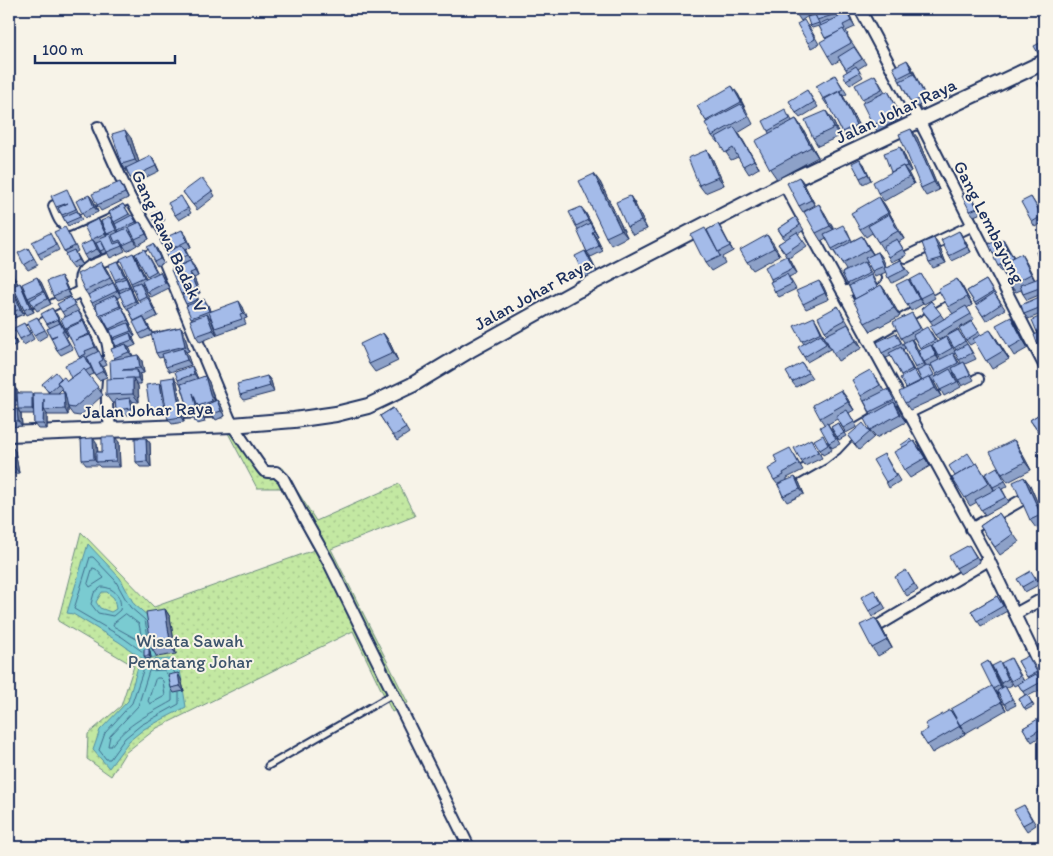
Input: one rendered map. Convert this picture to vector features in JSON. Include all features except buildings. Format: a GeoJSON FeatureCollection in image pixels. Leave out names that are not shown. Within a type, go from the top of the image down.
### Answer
{"type":"FeatureCollection","features":[{"type":"Feature","properties":{"kind":"street","name":"Gang Lembayung"},"geometry":{"type":"LineString","coordinates":[[860,9],[1044,365]]}},
{"type":"Feature","properties":{"kind":"street","name":"Jalan Johar Raya"},"geometry":{"type":"LineString","coordinates":[[9,434],[232,425],[294,420],[336,414],[368,406],[389,397],[578,290],[784,184],[1044,62]]}},
{"type":"Feature","properties":{"kind":"street","name":"Gang Rawa Badak V"},"geometry":{"type":"LineString","coordinates":[[98,127],[130,198],[165,263],[232,425],[262,470],[277,472],[284,478],[329,563],[469,847]]}},
{"type":"Feature","properties":{"kind":"street"},"geometry":{"type":"LineString","coordinates":[[784,184],[868,339],[899,409],[989,560],[1044,674]]}},
{"type":"Feature","properties":{"kind":"street"},"geometry":{"type":"LineString","coordinates":[[54,206],[62,223],[68,226],[130,198]]}},
{"type":"Feature","properties":{"kind":"street"},"geometry":{"type":"LineString","coordinates":[[906,257],[973,225]]}},
{"type":"Feature","properties":{"kind":"street"},"geometry":{"type":"LineString","coordinates":[[111,430],[107,405],[109,359],[107,342],[81,291],[79,280],[81,272],[84,270],[154,240]]}},
{"type":"Feature","properties":{"kind":"street"},"geometry":{"type":"LineString","coordinates":[[843,293],[876,278]]}},
{"type":"Feature","properties":{"kind":"street"},"geometry":{"type":"LineString","coordinates":[[9,327],[81,291]]}},
{"type":"Feature","properties":{"kind":"street"},"geometry":{"type":"LineString","coordinates":[[868,339],[943,296]]}},
{"type":"Feature","properties":{"kind":"street"},"geometry":{"type":"LineString","coordinates":[[788,479],[823,459],[836,449],[851,433],[899,409],[978,379]]}},
{"type":"Feature","properties":{"kind":"street"},"geometry":{"type":"LineString","coordinates":[[971,529],[1020,501]]}},
{"type":"Feature","properties":{"kind":"street"},"geometry":{"type":"LineString","coordinates":[[876,627],[989,560]]}},
{"type":"Feature","properties":{"kind":"street"},"geometry":{"type":"LineString","coordinates":[[1015,614],[1044,598]]}},
{"type":"Feature","properties":{"kind":"lane"},"geometry":{"type":"LineString","coordinates":[[268,766],[393,694]]}},
{"type":"Feature","properties":{"kind":"green space","name":"Wisata Sawah Pematang Johar"},"geometry":{"type":"Polygon","coordinates":[[[243,429],[266,465],[283,468],[316,521],[399,484],[415,516],[331,549],[408,703],[392,712],[353,631],[157,728],[125,753],[111,776],[87,759],[88,734],[121,706],[134,666],[58,621],[81,532],[154,607],[314,550],[281,488],[257,488],[228,433],[243,429]]]}},
{"type":"Feature","properties":{"kind":"water"},"geometry":{"type":"Polygon","coordinates":[[[88,544],[120,578],[134,604],[149,617],[156,657],[143,659],[73,614],[67,613],[88,544]],[[102,592],[96,602],[100,608],[111,612],[116,609],[114,598],[107,592],[102,592]]]}},
{"type":"Feature","properties":{"kind":"water"},"geometry":{"type":"Polygon","coordinates":[[[172,659],[175,661],[175,667],[180,670],[186,707],[144,729],[129,741],[109,768],[93,750],[100,730],[128,701],[140,660],[172,659]]]}}]}
